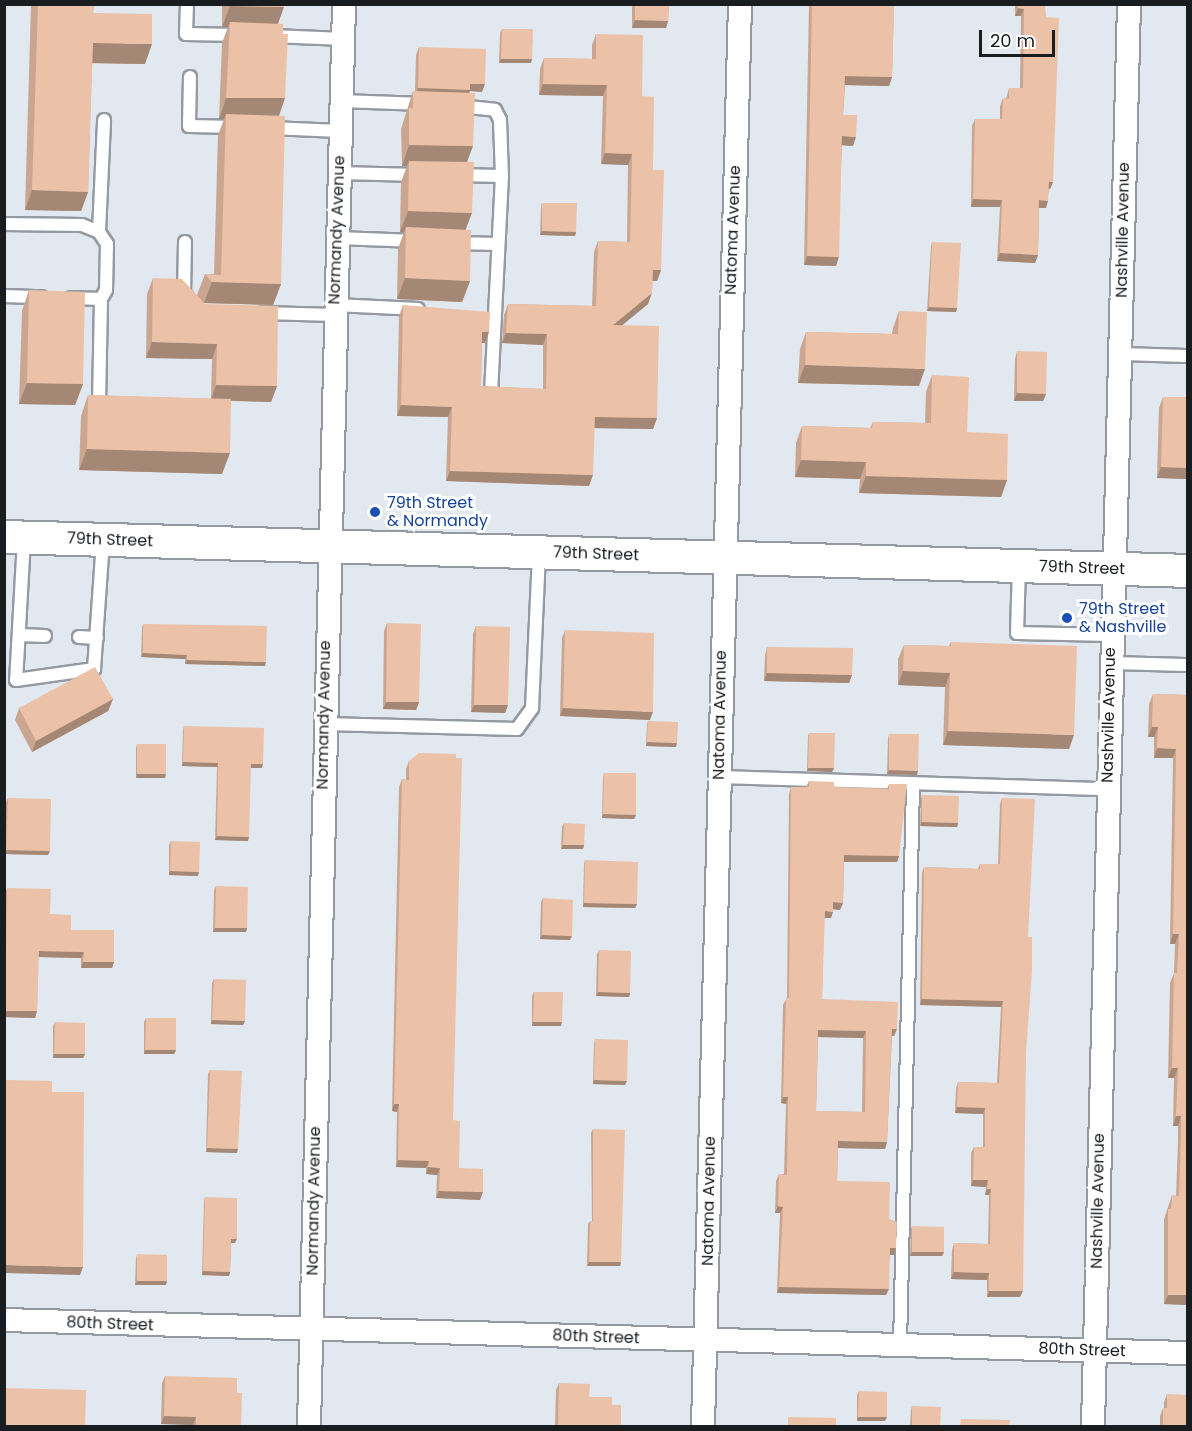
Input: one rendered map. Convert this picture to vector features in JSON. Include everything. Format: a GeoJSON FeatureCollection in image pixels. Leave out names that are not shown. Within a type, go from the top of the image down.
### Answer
{"type":"FeatureCollection","features":[{"type":"Feature","properties":{"kind":"main road","name":"79th Street"},"geometry":{"type":"LineString","coordinates":[[14,537],[1188,571]]}},
{"type":"Feature","properties":{"kind":"street","name":"Normandy Avenue"},"geometry":{"type":"LineString","coordinates":[[309,1426],[328,546],[345,4]]}},
{"type":"Feature","properties":{"kind":"street","name":"Natoma Avenue"},"geometry":{"type":"LineString","coordinates":[[704,1426],[723,558],[740,4]]}},
{"type":"Feature","properties":{"kind":"street","name":"Nashville Avenue"},"geometry":{"type":"LineString","coordinates":[[1093,1426],[1112,569],[1129,4]]}},
{"type":"Feature","properties":{"kind":"street","name":"80th Street"},"geometry":{"type":"LineString","coordinates":[[4,1320],[1188,1353]]}},
{"type":"Feature","properties":{"kind":"lane"},"geometry":{"type":"LineString","coordinates":[[187,4],[186,34],[344,39]]}},
{"type":"Feature","properties":{"kind":"lane"},"geometry":{"type":"LineString","coordinates":[[190,77],[189,126],[340,131]]}},
{"type":"Feature","properties":{"kind":"lane"},"geometry":{"type":"LineString","coordinates":[[341,101],[442,105],[495,110],[500,120],[502,176],[498,244],[489,312],[490,392]]}},
{"type":"Feature","properties":{"kind":"lane"},"geometry":{"type":"LineString","coordinates":[[99,232],[104,120]]}},
{"type":"Feature","properties":{"kind":"lane"},"geometry":{"type":"LineString","coordinates":[[339,173],[502,176]]}},
{"type":"Feature","properties":{"kind":"lane"},"geometry":{"type":"LineString","coordinates":[[4,224],[82,225],[99,232],[107,244],[106,290],[101,299],[99,404]]}},
{"type":"Feature","properties":{"kind":"lane"},"geometry":{"type":"LineString","coordinates":[[337,238],[498,244]]}},
{"type":"Feature","properties":{"kind":"lane"},"geometry":{"type":"LineString","coordinates":[[185,242],[184,293],[200,311]]}},
{"type":"Feature","properties":{"kind":"lane"},"geometry":{"type":"LineString","coordinates":[[4,296],[101,299]]}},
{"type":"Feature","properties":{"kind":"lane"},"geometry":{"type":"LineString","coordinates":[[246,312],[428,309]]}},
{"type":"Feature","properties":{"kind":"lane"},"geometry":{"type":"LineString","coordinates":[[1120,354],[1188,356]]}},
{"type":"Feature","properties":{"kind":"lane"},"geometry":{"type":"LineString","coordinates":[[14,537],[19,635],[16,680],[94,669],[103,540]]}},
{"type":"Feature","properties":{"kind":"lane"},"geometry":{"type":"LineString","coordinates":[[324,724],[517,729],[532,708],[539,552]]}},
{"type":"Feature","properties":{"kind":"lane"},"geometry":{"type":"LineString","coordinates":[[1019,566],[1017,633],[1111,635]]}},
{"type":"Feature","properties":{"kind":"lane"},"geometry":{"type":"LineString","coordinates":[[19,635],[45,636]]}},
{"type":"Feature","properties":{"kind":"lane"},"geometry":{"type":"LineString","coordinates":[[79,638],[96,638]]}},
{"type":"Feature","properties":{"kind":"lane"},"geometry":{"type":"LineString","coordinates":[[1110,663],[1188,665]]}},
{"type":"Feature","properties":{"kind":"lane"},"geometry":{"type":"LineString","coordinates":[[718,777],[1107,789]]}},
{"type":"Feature","properties":{"kind":"lane"},"geometry":{"type":"LineString","coordinates":[[900,1345],[914,783]]}},
{"type":"Feature","properties":{"kind":"building"},"geometry":{"type":"Polygon","coordinates":[[[38,4],[94,4],[93,13],[152,14],[152,44],[93,43],[88,192],[32,190],[38,4]]]}},
{"type":"Feature","properties":{"kind":"building"},"geometry":{"type":"Polygon","coordinates":[[[230,4],[284,4],[284,7],[230,6],[230,4]]]}},
{"type":"Feature","properties":{"kind":"building"},"geometry":{"type":"Polygon","coordinates":[[[635,4],[669,4],[668,21],[635,20],[635,4]]]}},
{"type":"Feature","properties":{"kind":"building"},"geometry":{"type":"Polygon","coordinates":[[[812,4],[894,4],[892,77],[845,76],[843,115],[857,115],[856,137],[842,136],[839,257],[807,256],[812,4]]]}},
{"type":"Feature","properties":{"kind":"building"},"geometry":{"type":"Polygon","coordinates":[[[1018,4],[1045,4],[1045,17],[1059,18],[1053,182],[1049,182],[1048,201],[1039,200],[1038,255],[1000,253],[1002,200],[973,199],[975,119],[1002,119],[1003,98],[1009,99],[1009,88],[1023,88],[1024,9],[1018,8],[1018,4]]]}},
{"type":"Feature","properties":{"kind":"building"},"geometry":{"type":"Polygon","coordinates":[[[230,22],[283,24],[283,34],[288,34],[285,98],[226,98],[230,22]]]}},
{"type":"Feature","properties":{"kind":"building"},"geometry":{"type":"Polygon","coordinates":[[[502,29],[533,29],[532,59],[501,59],[502,29]]]}},
{"type":"Feature","properties":{"kind":"building"},"geometry":{"type":"Polygon","coordinates":[[[596,34],[643,35],[642,96],[654,97],[653,170],[664,170],[661,270],[653,270],[652,293],[613,325],[659,326],[657,418],[595,417],[593,475],[450,471],[452,407],[401,405],[403,305],[490,312],[489,332],[482,332],[481,386],[546,389],[547,334],[506,333],[508,304],[596,306],[598,241],[630,242],[632,154],[605,153],[607,85],[543,84],[544,58],[596,59],[596,34]]]}},
{"type":"Feature","properties":{"kind":"building"},"geometry":{"type":"Polygon","coordinates":[[[419,47],[486,49],[485,84],[470,84],[470,90],[418,88],[419,47]]]}},
{"type":"Feature","properties":{"kind":"building"},"geometry":{"type":"Polygon","coordinates":[[[413,91],[475,93],[473,146],[409,145],[409,108],[413,108],[413,91]]]}},
{"type":"Feature","properties":{"kind":"building"},"geometry":{"type":"Polygon","coordinates":[[[226,114],[285,116],[281,284],[212,282],[205,274],[221,275],[226,114]]]}},
{"type":"Feature","properties":{"kind":"building"},"geometry":{"type":"Polygon","coordinates":[[[409,161],[474,162],[472,213],[408,211],[409,161]]]}},
{"type":"Feature","properties":{"kind":"building"},"geometry":{"type":"Polygon","coordinates":[[[542,203],[577,203],[576,232],[542,231],[542,203]]]}},
{"type":"Feature","properties":{"kind":"building"},"geometry":{"type":"Polygon","coordinates":[[[406,227],[471,230],[470,281],[405,278],[406,227]]]}},
{"type":"Feature","properties":{"kind":"building"},"geometry":{"type":"Polygon","coordinates":[[[932,242],[961,243],[957,308],[929,307],[932,242]]]}},
{"type":"Feature","properties":{"kind":"building"},"geometry":{"type":"Polygon","coordinates":[[[153,278],[182,279],[205,304],[278,306],[277,386],[216,385],[217,344],[152,342],[153,278]]]}},
{"type":"Feature","properties":{"kind":"building"},"geometry":{"type":"Polygon","coordinates":[[[29,290],[85,292],[83,384],[27,383],[29,290]]]}},
{"type":"Feature","properties":{"kind":"building"},"geometry":{"type":"Polygon","coordinates":[[[899,311],[927,312],[925,369],[805,365],[806,332],[898,334],[899,311]]]}},
{"type":"Feature","properties":{"kind":"building"},"geometry":{"type":"Polygon","coordinates":[[[1017,351],[1047,352],[1046,394],[1017,393],[1017,351]]]}},
{"type":"Feature","properties":{"kind":"building"},"geometry":{"type":"Polygon","coordinates":[[[932,375],[969,377],[967,432],[1008,434],[1007,480],[866,476],[866,462],[801,460],[802,426],[872,428],[873,422],[931,423],[932,375]]]}},
{"type":"Feature","properties":{"kind":"building"},"geometry":{"type":"Polygon","coordinates":[[[88,395],[231,399],[230,453],[87,449],[88,395]]]}},
{"type":"Feature","properties":{"kind":"building"},"geometry":{"type":"Polygon","coordinates":[[[1163,397],[1188,397],[1188,468],[1161,467],[1163,397]]]}},
{"type":"Feature","properties":{"kind":"building"},"geometry":{"type":"Polygon","coordinates":[[[387,623],[421,624],[419,702],[386,702],[387,623]]]}},
{"type":"Feature","properties":{"kind":"building"},"geometry":{"type":"Polygon","coordinates":[[[143,624],[267,626],[266,662],[187,660],[187,655],[143,653],[143,624]]]}},
{"type":"Feature","properties":{"kind":"building"},"geometry":{"type":"Polygon","coordinates":[[[476,626],[510,627],[508,705],[474,705],[476,626]]]}},
{"type":"Feature","properties":{"kind":"building"},"geometry":{"type":"Polygon","coordinates":[[[565,630],[654,633],[653,712],[563,708],[565,630]]]}},
{"type":"Feature","properties":{"kind":"building"},"geometry":{"type":"Polygon","coordinates":[[[951,642],[1077,646],[1074,735],[948,731],[950,673],[903,671],[904,645],[951,646],[951,642]]]}},
{"type":"Feature","properties":{"kind":"building"},"geometry":{"type":"Polygon","coordinates":[[[767,647],[853,648],[852,675],[767,673],[767,647]]]}},
{"type":"Feature","properties":{"kind":"building"},"geometry":{"type":"Polygon","coordinates":[[[95,667],[113,699],[36,741],[19,708],[95,667]]]}},
{"type":"Feature","properties":{"kind":"building"},"geometry":{"type":"Polygon","coordinates":[[[1153,694],[1188,695],[1188,1295],[1168,1295],[1168,1209],[1171,1209],[1172,1195],[1179,1196],[1181,1131],[1181,1116],[1176,1116],[1178,1068],[1172,1068],[1174,973],[1177,973],[1179,934],[1173,934],[1176,749],[1157,748],[1158,727],[1152,727],[1153,694]]]}},
{"type":"Feature","properties":{"kind":"building"},"geometry":{"type":"Polygon","coordinates":[[[648,721],[678,722],[677,743],[647,742],[648,721]]]}},
{"type":"Feature","properties":{"kind":"building"},"geometry":{"type":"Polygon","coordinates":[[[184,726],[264,728],[263,764],[251,764],[249,837],[217,836],[218,763],[183,762],[184,726]]]}},
{"type":"Feature","properties":{"kind":"building"},"geometry":{"type":"Polygon","coordinates":[[[809,733],[835,733],[834,768],[808,768],[809,733]]]}},
{"type":"Feature","properties":{"kind":"building"},"geometry":{"type":"Polygon","coordinates":[[[889,734],[919,734],[918,771],[889,770],[889,734]]]}},
{"type":"Feature","properties":{"kind":"building"},"geometry":{"type":"Polygon","coordinates":[[[137,744],[166,744],[166,774],[137,774],[137,744]]]}},
{"type":"Feature","properties":{"kind":"building"},"geometry":{"type":"Polygon","coordinates":[[[419,753],[456,754],[456,758],[462,758],[453,1120],[460,1121],[459,1168],[483,1169],[483,1192],[439,1191],[440,1168],[428,1167],[429,1161],[398,1160],[399,1104],[394,1104],[402,779],[409,780],[409,761],[419,753]]]}},
{"type":"Feature","properties":{"kind":"building"},"geometry":{"type":"Polygon","coordinates":[[[604,773],[636,773],[636,815],[603,814],[604,773]]]}},
{"type":"Feature","properties":{"kind":"building"},"geometry":{"type":"Polygon","coordinates":[[[809,781],[834,782],[834,787],[889,789],[889,784],[907,784],[899,856],[844,855],[843,903],[833,902],[833,912],[825,911],[822,999],[898,1002],[897,1029],[892,1029],[887,1142],[838,1141],[837,1181],[890,1182],[889,1219],[897,1222],[896,1248],[890,1248],[889,1289],[779,1287],[783,1207],[778,1206],[779,1174],[787,1175],[788,1097],[783,1097],[786,998],[789,998],[791,787],[809,787],[809,781]],[[818,1030],[816,1111],[865,1112],[866,1031],[818,1030]]]}},
{"type":"Feature","properties":{"kind":"building"},"geometry":{"type":"Polygon","coordinates":[[[922,795],[959,796],[958,823],[922,822],[922,795]]]}},
{"type":"Feature","properties":{"kind":"building"},"geometry":{"type":"Polygon","coordinates":[[[8,798],[51,799],[50,851],[6,850],[8,798]]]}},
{"type":"Feature","properties":{"kind":"building"},"geometry":{"type":"Polygon","coordinates":[[[1002,798],[1035,799],[1028,937],[1032,937],[1032,971],[1026,1052],[1023,1291],[989,1291],[989,1273],[954,1272],[954,1243],[990,1244],[991,1189],[987,1189],[988,1180],[973,1180],[974,1147],[985,1147],[985,1108],[957,1107],[958,1082],[999,1083],[1003,1001],[922,999],[924,867],[980,869],[980,864],[1000,864],[1002,798]]]}},
{"type":"Feature","properties":{"kind":"building"},"geometry":{"type":"Polygon","coordinates":[[[564,823],[585,824],[584,845],[563,845],[564,823]]]}},
{"type":"Feature","properties":{"kind":"building"},"geometry":{"type":"Polygon","coordinates":[[[171,841],[200,842],[199,872],[170,871],[171,841]]]}},
{"type":"Feature","properties":{"kind":"building"},"geometry":{"type":"Polygon","coordinates":[[[585,860],[638,862],[637,904],[584,903],[585,860]]]}},
{"type":"Feature","properties":{"kind":"building"},"geometry":{"type":"Polygon","coordinates":[[[216,886],[248,887],[247,928],[215,928],[216,886]]]}},
{"type":"Feature","properties":{"kind":"building"},"geometry":{"type":"Polygon","coordinates":[[[7,888],[51,889],[50,914],[71,915],[71,930],[114,930],[114,962],[83,962],[84,952],[39,951],[37,1011],[5,1011],[7,888]]]}},
{"type":"Feature","properties":{"kind":"building"},"geometry":{"type":"Polygon","coordinates":[[[543,898],[573,900],[572,936],[542,935],[543,898]]]}},
{"type":"Feature","properties":{"kind":"building"},"geometry":{"type":"Polygon","coordinates":[[[599,950],[631,951],[630,993],[598,992],[599,950]]]}},
{"type":"Feature","properties":{"kind":"building"},"geometry":{"type":"Polygon","coordinates":[[[214,979],[246,980],[245,1021],[212,1020],[214,979]]]}},
{"type":"Feature","properties":{"kind":"building"},"geometry":{"type":"Polygon","coordinates":[[[534,992],[563,992],[562,1022],[533,1022],[534,992]]]}},
{"type":"Feature","properties":{"kind":"building"},"geometry":{"type":"Polygon","coordinates":[[[146,1018],[176,1018],[176,1050],[145,1050],[146,1018]]]}},
{"type":"Feature","properties":{"kind":"building"},"geometry":{"type":"Polygon","coordinates":[[[55,1022],[85,1023],[85,1054],[54,1054],[55,1022]]]}},
{"type":"Feature","properties":{"kind":"building"},"geometry":{"type":"Polygon","coordinates":[[[595,1039],[628,1040],[627,1081],[594,1080],[595,1039]]]}},
{"type":"Feature","properties":{"kind":"building"},"geometry":{"type":"Polygon","coordinates":[[[210,1070],[242,1071],[238,1149],[207,1148],[210,1070]]]}},
{"type":"Feature","properties":{"kind":"building"},"geometry":{"type":"Polygon","coordinates":[[[5,1080],[52,1081],[52,1092],[84,1092],[83,1267],[5,1265],[5,1080]]]}},
{"type":"Feature","properties":{"kind":"building"},"geometry":{"type":"Polygon","coordinates":[[[593,1129],[625,1130],[621,1262],[589,1262],[590,1221],[593,1221],[593,1129]]]}},
{"type":"Feature","properties":{"kind":"building"},"geometry":{"type":"Polygon","coordinates":[[[205,1197],[237,1198],[237,1239],[231,1239],[230,1272],[203,1271],[205,1197]]]}},
{"type":"Feature","properties":{"kind":"building"},"geometry":{"type":"Polygon","coordinates":[[[912,1226],[944,1227],[944,1252],[912,1252],[912,1226]]]}},
{"type":"Feature","properties":{"kind":"building"},"geometry":{"type":"Polygon","coordinates":[[[137,1254],[167,1255],[167,1281],[137,1281],[137,1254]]]}},
{"type":"Feature","properties":{"kind":"building"},"geometry":{"type":"Polygon","coordinates":[[[165,1376],[237,1378],[237,1393],[242,1393],[241,1426],[196,1425],[196,1417],[164,1416],[165,1376]]]}},
{"type":"Feature","properties":{"kind":"building"},"geometry":{"type":"Polygon","coordinates":[[[559,1383],[590,1384],[589,1397],[612,1397],[612,1405],[621,1405],[621,1426],[558,1426],[559,1383]]]}},
{"type":"Feature","properties":{"kind":"building"},"geometry":{"type":"Polygon","coordinates":[[[4,1388],[86,1390],[85,1426],[4,1426],[4,1388]]]}},
{"type":"Feature","properties":{"kind":"building"},"geometry":{"type":"Polygon","coordinates":[[[859,1391],[887,1392],[887,1417],[858,1417],[859,1391]]]}},
{"type":"Feature","properties":{"kind":"building"},"geometry":{"type":"Polygon","coordinates":[[[1167,1394],[1188,1395],[1188,1426],[1163,1426],[1163,1408],[1167,1408],[1167,1394]]]}},
{"type":"Feature","properties":{"kind":"building"},"geometry":{"type":"Polygon","coordinates":[[[912,1406],[941,1407],[940,1426],[912,1426],[912,1406]]]}},
{"type":"Feature","properties":{"kind":"building"},"geometry":{"type":"Polygon","coordinates":[[[788,1417],[836,1418],[836,1426],[788,1426],[788,1417]]]}},
{"type":"Feature","properties":{"kind":"building"},"geometry":{"type":"Polygon","coordinates":[[[961,1419],[1010,1420],[1009,1426],[960,1426],[961,1419]]]}},
{"type":"Feature","properties":{"kind":"place","name":"79th Street & Normandy"},"geometry":{"type":"Point","coordinates":[375,512]}},
{"type":"Feature","properties":{"kind":"place","name":"79th Street & Nashville"},"geometry":{"type":"Point","coordinates":[1067,618]}}]}
